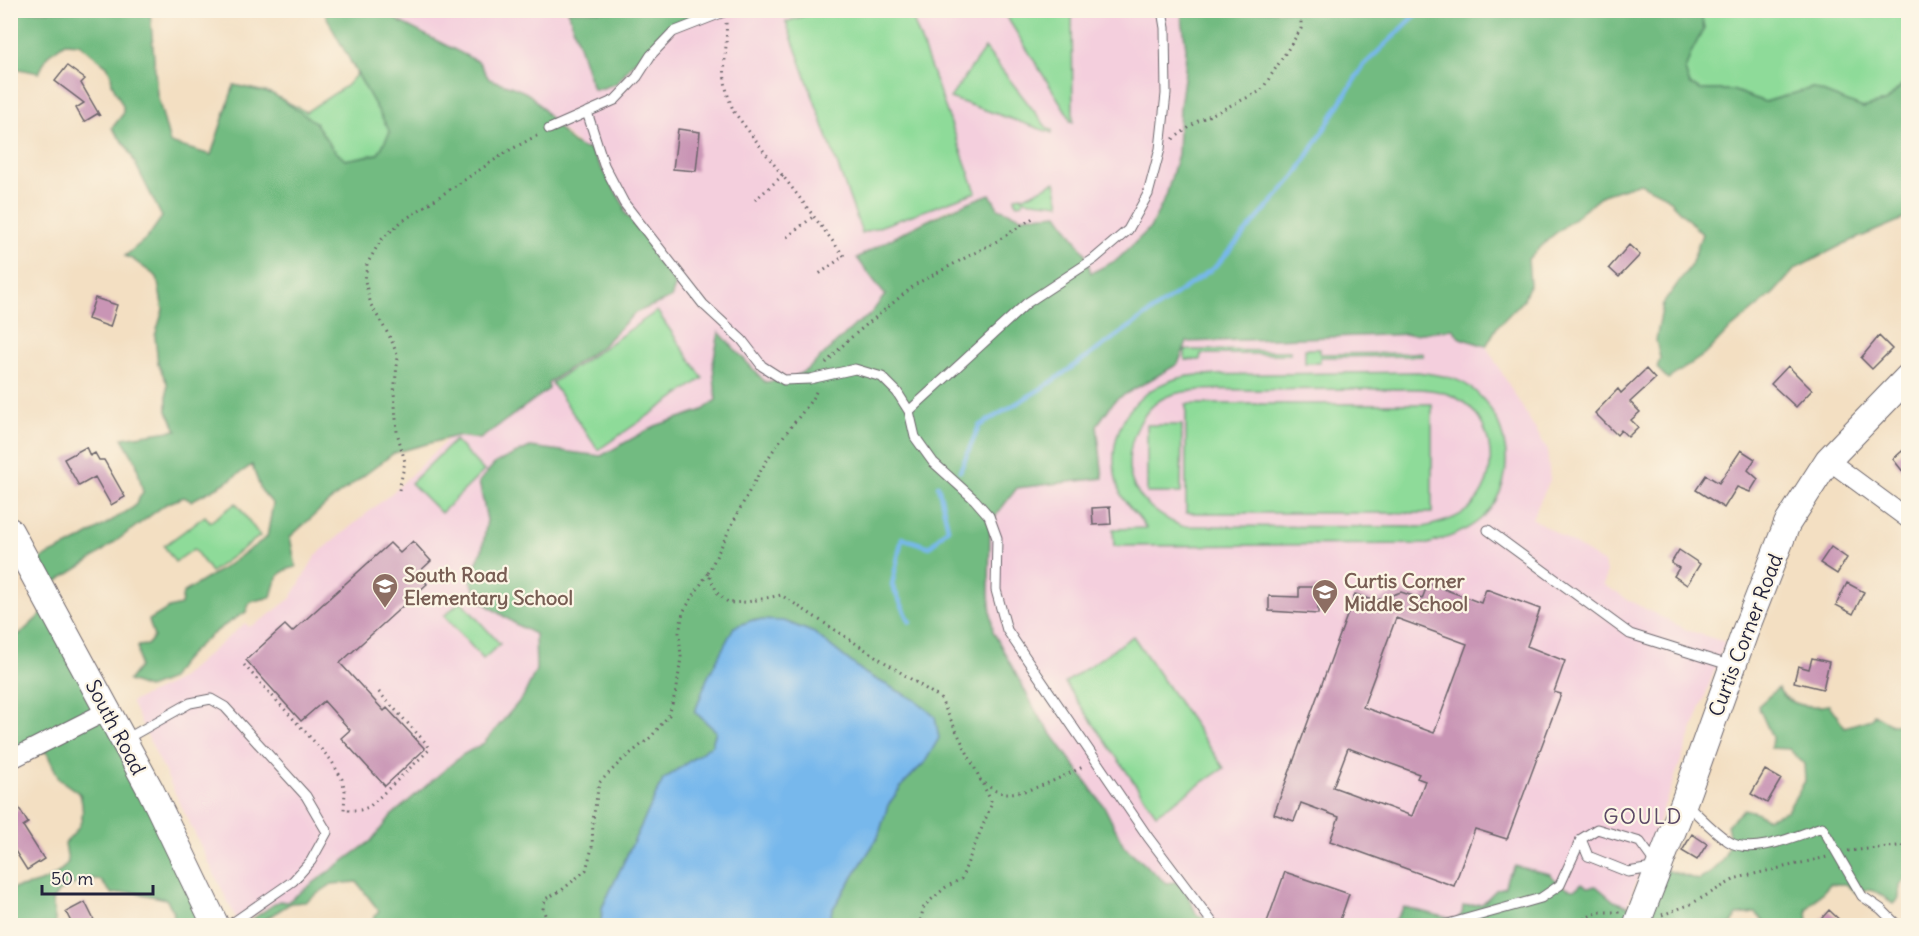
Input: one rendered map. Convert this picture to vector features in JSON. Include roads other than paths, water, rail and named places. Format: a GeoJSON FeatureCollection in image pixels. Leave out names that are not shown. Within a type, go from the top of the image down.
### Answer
{"type":"FeatureCollection","features":[{"type":"Feature","properties":{"kind":"street","name":"Curtis Corner Road"},"geometry":{"type":"LineString","coordinates":[[1637,920],[1684,802],[1732,666],[1787,524],[1828,460],[1908,377]]}},
{"type":"Feature","properties":{"kind":"street"},"geometry":{"type":"LineString","coordinates":[[1828,460],[1908,519]]}},
{"type":"Feature","properties":{"kind":"street","name":"South Road"},"geometry":{"type":"LineString","coordinates":[[10,531],[151,790],[216,926]]}},
{"type":"Feature","properties":{"kind":"street"},"geometry":{"type":"LineString","coordinates":[[10,760],[107,711]]}},
{"type":"Feature","properties":{"kind":"lane"},"geometry":{"type":"LineString","coordinates":[[909,411],[1027,303],[1094,259],[1128,230],[1148,194],[1160,149],[1166,94],[1165,28],[1162,10]]}},
{"type":"Feature","properties":{"kind":"lane"},"geometry":{"type":"LineString","coordinates":[[549,129],[615,100],[637,77],[651,55],[673,32],[727,11]]}},
{"type":"Feature","properties":{"kind":"lane"},"geometry":{"type":"LineString","coordinates":[[587,112],[604,165],[624,203],[703,304],[742,340],[762,366],[784,380],[822,372],[855,369],[882,377],[897,392],[909,411],[915,437],[933,462],[989,516],[997,538],[996,590],[1007,630],[1148,837],[1215,926]]}},
{"type":"Feature","properties":{"kind":"lane"},"geometry":{"type":"LineString","coordinates":[[1488,530],[1630,634],[1732,666]]}},
{"type":"Feature","properties":{"kind":"lane"},"geometry":{"type":"LineString","coordinates":[[123,741],[190,703],[211,699],[225,707],[306,796],[322,823],[327,832],[305,868],[293,881],[228,926]]}},
{"type":"Feature","properties":{"kind":"lane"},"geometry":{"type":"LineString","coordinates":[[1684,802],[1737,845],[1770,844],[1822,827],[1862,897],[1881,909],[1898,926]]}},
{"type":"Feature","properties":{"kind":"lane"},"geometry":{"type":"LineString","coordinates":[[1441,926],[1540,898],[1560,885],[1581,839],[1597,829],[1640,842],[1658,867],[1628,872],[1588,856],[1581,839]]}},
{"type":"Feature","properties":{"kind":"water"},"geometry":{"type":"Polygon","coordinates":[[[753,620],[784,621],[814,633],[866,674],[917,701],[935,717],[939,738],[925,762],[903,784],[888,805],[878,837],[832,910],[828,925],[601,925],[602,908],[663,780],[712,745],[716,731],[695,712],[707,679],[734,627],[753,620]]]}},
{"type":"Feature","properties":{"kind":"waterway"},"geometry":{"type":"LineString","coordinates":[[960,471],[979,426],[1044,387],[1215,267],[1296,175],[1363,66],[1421,10]]}},
{"type":"Feature","properties":{"kind":"waterway"},"geometry":{"type":"LineString","coordinates":[[910,622],[892,585],[902,538],[930,547],[948,528],[938,485]]}},
{"type":"Feature","properties":{"kind":"place","name":"South Road Elementary School"},"geometry":{"type":"Point","coordinates":[385,609]}},
{"type":"Feature","properties":{"kind":"place","name":"Curtis Corner Middle School"},"geometry":{"type":"Point","coordinates":[1325,615]}},
{"type":"Feature","properties":{"kind":"district","name":"GOULD"},"geometry":{"type":"Point","coordinates":[1643,816]}}]}
